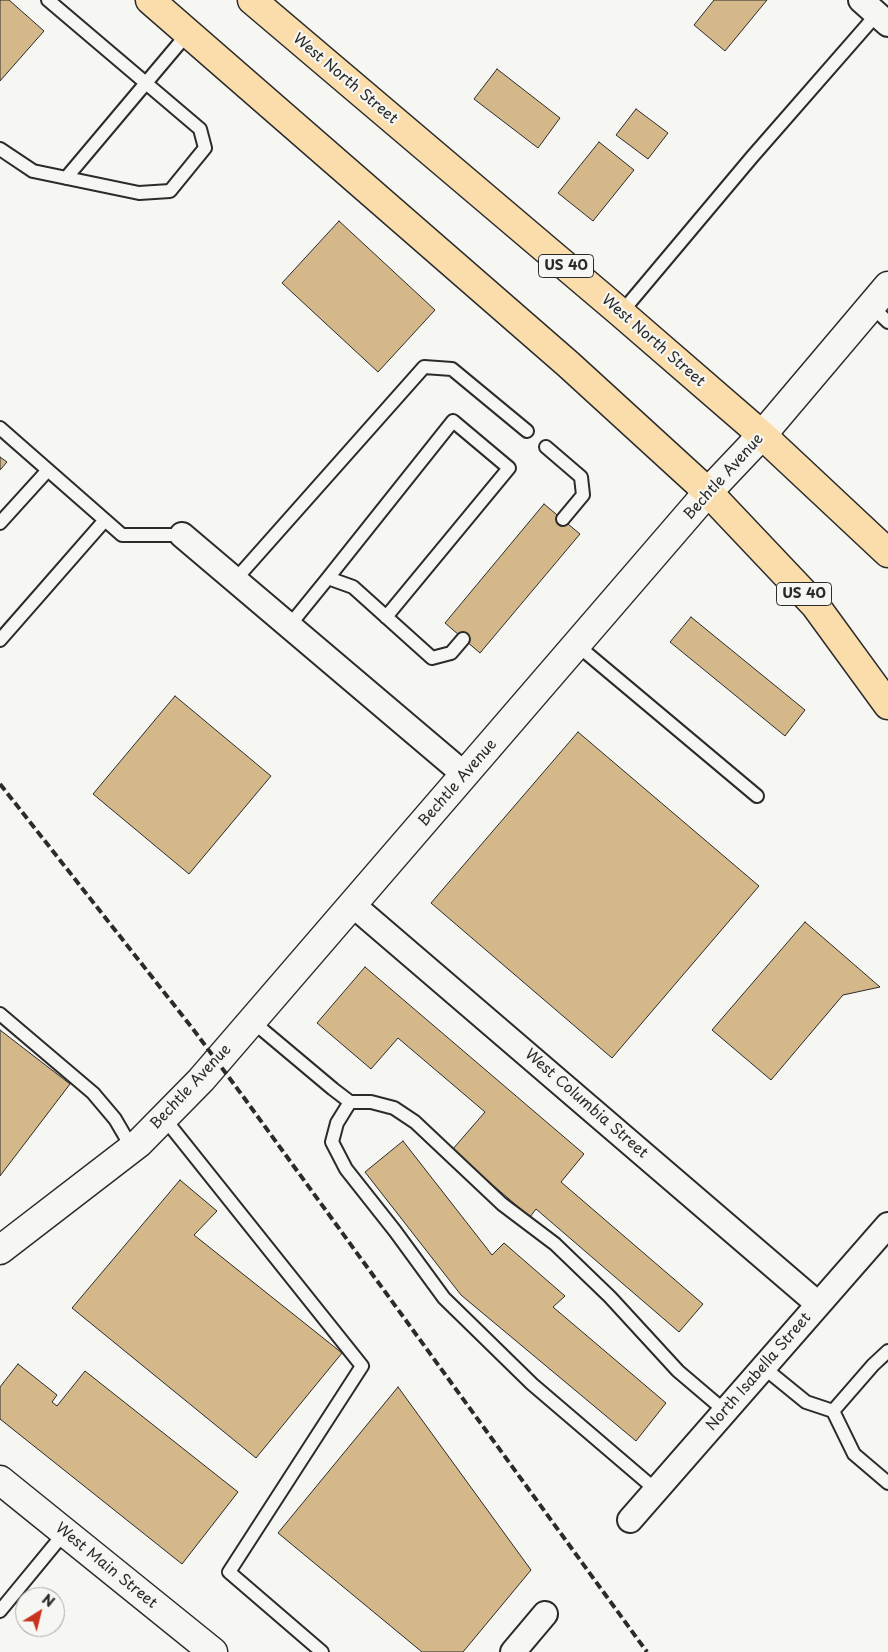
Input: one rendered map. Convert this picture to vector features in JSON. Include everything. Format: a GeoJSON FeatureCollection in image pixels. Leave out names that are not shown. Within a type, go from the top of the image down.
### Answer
{"type":"FeatureCollection","features":[{"type":"Feature","properties":{"kind":"main road","name":"US 40"},"geometry":{"type":"LineString","coordinates":[[150,0],[568,364],[708,492],[815,605],[888,705]]}},
{"type":"Feature","properties":{"kind":"main road","name":"West North Street"},"geometry":{"type":"LineString","coordinates":[[252,0],[621,313],[762,436],[888,553]]}},
{"type":"Feature","properties":{"kind":"main road","name":"Bechtle Avenue"},"geometry":{"type":"LineString","coordinates":[[0,1250],[132,1148],[201,1080],[708,492],[882,305]]}},
{"type":"Feature","properties":{"kind":"main road","name":"West Main Street"},"geometry":{"type":"LineString","coordinates":[[0,1480],[213,1652]]}},
{"type":"Feature","properties":{"kind":"street"},"geometry":{"type":"LineString","coordinates":[[182,535],[464,775]]}},
{"type":"Feature","properties":{"kind":"street","name":"West Columbia Street"},"geometry":{"type":"LineString","coordinates":[[353,905],[818,1304]]}},
{"type":"Feature","properties":{"kind":"street","name":"North Isabella Street"},"geometry":{"type":"LineString","coordinates":[[630,1520],[888,1225]]}},
{"type":"Feature","properties":{"kind":"street"},"geometry":{"type":"LineString","coordinates":[[513,1652],[545,1614]]}},
{"type":"Feature","properties":{"kind":"lane"},"geometry":{"type":"LineString","coordinates":[[0,149],[33,172],[139,193],[170,191],[205,148],[200,129],[48,0]]}},
{"type":"Feature","properties":{"kind":"lane"},"geometry":{"type":"LineString","coordinates":[[621,313],[875,13]]}},
{"type":"Feature","properties":{"kind":"lane"},"geometry":{"type":"LineString","coordinates":[[66,178],[188,33]]}},
{"type":"Feature","properties":{"kind":"lane"},"geometry":{"type":"LineString","coordinates":[[235,580],[424,367],[452,369],[527,431]]}},
{"type":"Feature","properties":{"kind":"lane"},"geometry":{"type":"LineString","coordinates":[[289,626],[453,421],[509,468],[386,617]]}},
{"type":"Feature","properties":{"kind":"lane"},"geometry":{"type":"LineString","coordinates":[[0,428],[122,535],[182,535]]}},
{"type":"Feature","properties":{"kind":"lane"},"geometry":{"type":"LineString","coordinates":[[546,447],[581,478],[583,495],[563,519]]}},
{"type":"Feature","properties":{"kind":"lane"},"geometry":{"type":"LineString","coordinates":[[0,523],[48,470]]}},
{"type":"Feature","properties":{"kind":"lane"},"geometry":{"type":"LineString","coordinates":[[0,640],[105,520]]}},
{"type":"Feature","properties":{"kind":"lane"},"geometry":{"type":"LineString","coordinates":[[328,578],[353,587],[432,658],[451,652],[463,639]]}},
{"type":"Feature","properties":{"kind":"lane"},"geometry":{"type":"LineString","coordinates":[[577,645],[756,796]]}},
{"type":"Feature","properties":{"kind":"lane"},"geometry":{"type":"LineString","coordinates":[[0,1014],[93,1093],[115,1119],[132,1148]]}},
{"type":"Feature","properties":{"kind":"lane"},"geometry":{"type":"LineString","coordinates":[[252,1021],[350,1102],[371,1102],[394,1108],[415,1122],[502,1204],[555,1244],[610,1297],[678,1371],[725,1411]]}},
{"type":"Feature","properties":{"kind":"lane"},"geometry":{"type":"LineString","coordinates":[[350,1102],[338,1123],[332,1142],[346,1169],[395,1231],[444,1298],[532,1384],[656,1490]]}},
{"type":"Feature","properties":{"kind":"lane"},"geometry":{"type":"LineString","coordinates":[[164,1118],[362,1366],[229,1572],[322,1652]]}},
{"type":"Feature","properties":{"kind":"lane"},"geometry":{"type":"LineString","coordinates":[[833,1411],[888,1350]]}},
{"type":"Feature","properties":{"kind":"lane"},"geometry":{"type":"LineString","coordinates":[[763,1367],[806,1402],[833,1411],[854,1454],[888,1483]]}},
{"type":"Feature","properties":{"kind":"lane"},"geometry":{"type":"LineString","coordinates":[[0,1611],[64,1532]]}},
{"type":"Feature","properties":{"kind":"building"},"geometry":{"type":"Polygon","coordinates":[[[0,0],[9,0],[44,31],[0,81],[0,0]]]}},
{"type":"Feature","properties":{"kind":"building"},"geometry":{"type":"Polygon","coordinates":[[[714,0],[767,0],[725,51],[694,25],[714,0]]]}},
{"type":"Feature","properties":{"kind":"building"},"geometry":{"type":"Polygon","coordinates":[[[497,69],[560,118],[538,148],[474,99],[497,69]]]}},
{"type":"Feature","properties":{"kind":"building"},"geometry":{"type":"Polygon","coordinates":[[[636,109],[668,133],[648,159],[616,135],[636,109]]]}},
{"type":"Feature","properties":{"kind":"building"},"geometry":{"type":"Polygon","coordinates":[[[599,142],[634,170],[593,221],[558,193],[599,142]]]}},
{"type":"Feature","properties":{"kind":"building"},"geometry":{"type":"Polygon","coordinates":[[[339,221],[435,310],[378,372],[282,283],[339,221]]]}},
{"type":"Feature","properties":{"kind":"building"},"geometry":{"type":"Polygon","coordinates":[[[0,457],[7,462],[0,470],[0,457]]]}},
{"type":"Feature","properties":{"kind":"building"},"geometry":{"type":"Polygon","coordinates":[[[544,504],[580,534],[480,653],[445,623],[544,504]]]}},
{"type":"Feature","properties":{"kind":"building"},"geometry":{"type":"Polygon","coordinates":[[[691,617],[805,710],[785,736],[670,642],[691,617]]]}},
{"type":"Feature","properties":{"kind":"building"},"geometry":{"type":"Polygon","coordinates":[[[175,696],[271,776],[189,874],[93,794],[175,696]]]}},
{"type":"Feature","properties":{"kind":"building"},"geometry":{"type":"Polygon","coordinates":[[[578,732],[759,886],[612,1058],[431,903],[578,732]]]}},
{"type":"Feature","properties":{"kind":"building"},"geometry":{"type":"Polygon","coordinates":[[[805,922],[880,987],[843,995],[771,1080],[712,1030],[805,922]]]}},
{"type":"Feature","properties":{"kind":"building"},"geometry":{"type":"Polygon","coordinates":[[[365,967],[584,1154],[561,1182],[703,1304],[679,1332],[536,1209],[530,1217],[452,1150],[485,1112],[398,1038],[371,1069],[317,1023],[365,967]]]}},
{"type":"Feature","properties":{"kind":"building"},"geometry":{"type":"Polygon","coordinates":[[[0,1030],[70,1084],[0,1176],[0,1030]]]}},
{"type":"Feature","properties":{"kind":"building"},"geometry":{"type":"Polygon","coordinates":[[[403,1141],[492,1255],[504,1243],[565,1296],[553,1307],[666,1403],[636,1441],[461,1295],[365,1172],[403,1141]]]}},
{"type":"Feature","properties":{"kind":"building"},"geometry":{"type":"Polygon","coordinates":[[[180,1180],[217,1211],[194,1235],[342,1353],[256,1458],[72,1308],[180,1180]]]}},
{"type":"Feature","properties":{"kind":"building"},"geometry":{"type":"Polygon","coordinates":[[[18,1364],[57,1395],[52,1402],[57,1406],[85,1371],[238,1492],[182,1564],[0,1419],[0,1387],[18,1364]]]}},
{"type":"Feature","properties":{"kind":"building"},"geometry":{"type":"Polygon","coordinates":[[[398,1387],[531,1570],[463,1652],[422,1652],[278,1533],[398,1387]]]}},
{"type":"Feature","properties":{"kind":"railway"},"geometry":{"type":"LineString","coordinates":[[0,784],[193,1029],[647,1652]]}}]}
